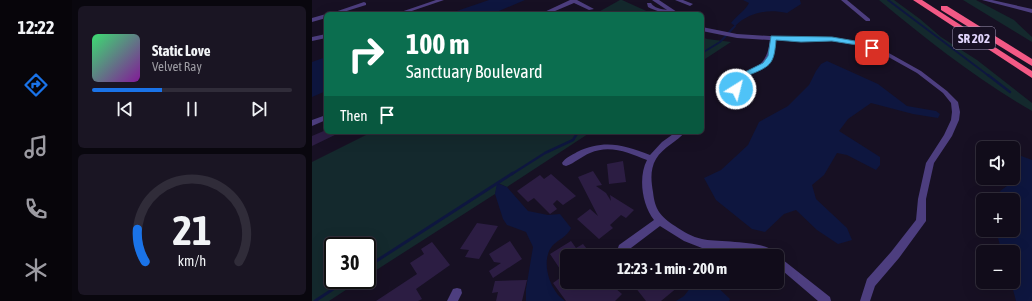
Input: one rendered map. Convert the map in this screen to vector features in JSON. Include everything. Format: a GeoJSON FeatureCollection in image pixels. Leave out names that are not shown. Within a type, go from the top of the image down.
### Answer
{"type":"FeatureCollection","features":[{"type":"Feature","properties":{"kind":"highway","name":"SR 202"},"geometry":{"type":"LineString","coordinates":[[917,0],[1032,75]]}},
{"type":"Feature","properties":{"kind":"highway","name":"SR 202"},"geometry":{"type":"LineString","coordinates":[[931,0],[1032,64]]}},
{"type":"Feature","properties":{"kind":"highway"},"geometry":{"type":"LineString","coordinates":[[937,0],[984,34]]}},
{"type":"Feature","properties":{"kind":"street"},"geometry":{"type":"LineString","coordinates":[[404,12],[441,0]]}},
{"type":"Feature","properties":{"kind":"street"},"geometry":{"type":"LineString","coordinates":[[547,12],[574,0],[591,9]]}},
{"type":"Feature","properties":{"kind":"street"},"geometry":{"type":"LineString","coordinates":[[643,0],[650,6],[672,12]]}},
{"type":"Feature","properties":{"kind":"street"},"geometry":{"type":"LineString","coordinates":[[655,0],[675,12]]}},
{"type":"Feature","properties":{"kind":"street"},"geometry":{"type":"LineString","coordinates":[[678,0],[690,4]]}},
{"type":"Feature","properties":{"kind":"street"},"geometry":{"type":"LineString","coordinates":[[844,0],[868,20]]}},
{"type":"Feature","properties":{"kind":"street"},"geometry":{"type":"LineString","coordinates":[[985,0],[1032,11]]}},
{"type":"Feature","properties":{"kind":"street"},"geometry":{"type":"LineString","coordinates":[[338,12],[364,4]]}},
{"type":"Feature","properties":{"kind":"street"},"geometry":{"type":"LineString","coordinates":[[312,20],[324,17]]}},
{"type":"Feature","properties":{"kind":"street"},"geometry":{"type":"LineString","coordinates":[[704,30],[736,36],[844,40],[859,43],[885,53],[919,72],[945,92],[954,102],[956,112],[955,120],[948,136],[930,163],[922,199],[921,221],[895,255],[870,283],[865,301]]}},
{"type":"Feature","properties":{"kind":"street"},"geometry":{"type":"LineString","coordinates":[[312,39],[324,36]]}},
{"type":"Feature","properties":{"kind":"street"},"geometry":{"type":"LineString","coordinates":[[744,75],[766,65],[771,56],[773,38]]}},
{"type":"Feature","properties":{"kind":"street"},"geometry":{"type":"LineString","coordinates":[[312,123],[324,118]]}},
{"type":"Feature","properties":{"kind":"street"},"geometry":{"type":"LineString","coordinates":[[678,134],[663,146],[652,158],[646,174],[649,203],[654,215],[660,222],[682,237],[695,242],[716,246],[743,245],[758,249]]}},
{"type":"Feature","properties":{"kind":"street"},"geometry":{"type":"LineString","coordinates":[[566,163],[578,154],[607,145],[622,147],[652,158]]}},
{"type":"Feature","properties":{"kind":"street"},"geometry":{"type":"LineString","coordinates":[[623,248],[660,222]]}},
{"type":"Feature","properties":{"kind":"street"},"geometry":{"type":"LineString","coordinates":[[784,266],[826,301]]}},
{"type":"Feature","properties":{"kind":"green space"},"geometry":{"type":"Polygon","coordinates":[[[622,0],[649,12],[599,12],[622,0]]]}},
{"type":"Feature","properties":{"kind":"green space"},"geometry":{"type":"Polygon","coordinates":[[[879,0],[894,0],[941,37],[977,60],[1032,103],[1032,111],[953,59],[879,0]]]}},
{"type":"Feature","properties":{"kind":"green space"},"geometry":{"type":"Polygon","coordinates":[[[963,0],[976,0],[1014,20],[1032,37],[1032,42],[963,0]]]}},
{"type":"Feature","properties":{"kind":"green space"},"geometry":{"type":"Polygon","coordinates":[[[704,38],[731,42],[704,60],[704,38]]]}},
{"type":"Feature","properties":{"kind":"green space"},"geometry":{"type":"Polygon","coordinates":[[[368,134],[588,134],[507,187],[498,183],[495,194],[376,270],[376,237],[324,237],[324,289],[347,289],[329,301],[312,301],[312,162],[368,134]]]}},
{"type":"Feature","properties":{"kind":"shaded area"},"geometry":{"type":"Polygon","coordinates":[[[489,0],[525,0],[497,12],[454,12],[489,0]]]}},
{"type":"Feature","properties":{"kind":"shaded area"},"geometry":{"type":"Polygon","coordinates":[[[743,0],[800,0],[801,4],[787,13],[773,11],[753,15],[735,26],[731,23],[749,3],[743,0]]]}},
{"type":"Feature","properties":{"kind":"shaded area"},"geometry":{"type":"Polygon","coordinates":[[[324,58],[324,92],[312,97],[312,62],[324,58]]]}},
{"type":"Feature","properties":{"kind":"shaded area"},"geometry":{"type":"Polygon","coordinates":[[[827,61],[878,84],[907,106],[936,111],[940,114],[938,118],[913,114],[871,103],[848,119],[839,131],[880,157],[880,165],[876,170],[847,155],[837,153],[824,175],[812,185],[816,199],[847,228],[852,240],[838,244],[817,230],[796,210],[784,214],[765,232],[752,229],[716,200],[704,178],[721,170],[748,145],[759,122],[788,106],[809,85],[821,64],[827,61]]]}},
{"type":"Feature","properties":{"kind":"shaded area"},"geometry":{"type":"Polygon","coordinates":[[[1020,156],[1032,160],[1032,301],[1016,301],[1013,289],[1020,289],[1020,245],[1000,245],[998,238],[1020,237],[1020,193],[1001,193],[1000,191],[1008,185],[1020,185],[1020,156]]]}},
{"type":"Feature","properties":{"kind":"shaded area"},"geometry":{"type":"Polygon","coordinates":[[[497,183],[507,187],[528,211],[548,215],[560,214],[571,228],[565,236],[553,245],[547,262],[550,281],[558,295],[565,301],[526,301],[526,289],[533,247],[526,232],[507,225],[503,219],[495,194],[497,183]]]}},
{"type":"Feature","properties":{"kind":"shaded area"},"geometry":{"type":"Polygon","coordinates":[[[690,289],[719,289],[730,299],[729,301],[676,301],[684,296],[690,289]]]}},
{"type":"Feature","properties":{"kind":"building"},"geometry":{"type":"Polygon","coordinates":[[[324,131],[324,134],[337,134],[312,146],[312,136],[324,131]]]}},
{"type":"Feature","properties":{"kind":"building"},"geometry":{"type":"Polygon","coordinates":[[[623,161],[626,182],[609,184],[607,164],[623,161]]]}},
{"type":"Feature","properties":{"kind":"building"},"geometry":{"type":"Polygon","coordinates":[[[593,171],[602,185],[596,186],[606,193],[611,201],[610,195],[634,210],[626,218],[621,215],[610,225],[613,228],[599,239],[577,219],[590,209],[598,216],[578,177],[593,171]]]}},
{"type":"Feature","properties":{"kind":"building"},"geometry":{"type":"Polygon","coordinates":[[[551,174],[576,196],[563,205],[557,200],[553,204],[557,209],[550,214],[534,198],[528,202],[517,191],[540,175],[544,179],[551,174]]]}},
{"type":"Feature","properties":{"kind":"building"},"geometry":{"type":"Polygon","coordinates":[[[477,223],[498,226],[479,259],[465,257],[469,250],[460,249],[477,223]]]}},
{"type":"Feature","properties":{"kind":"building"},"geometry":{"type":"Polygon","coordinates":[[[510,241],[522,259],[493,278],[489,271],[501,263],[494,262],[489,254],[510,241]]]}},
{"type":"Feature","properties":{"kind":"building"},"geometry":{"type":"Polygon","coordinates":[[[571,241],[576,248],[583,244],[587,249],[560,249],[560,269],[550,254],[571,241]]]}},
{"type":"Feature","properties":{"kind":"building"},"geometry":{"type":"Polygon","coordinates":[[[432,242],[450,265],[416,289],[422,299],[418,301],[376,301],[417,274],[410,263],[424,254],[421,249],[432,242]]]}},
{"type":"Feature","properties":{"kind":"building"},"geometry":{"type":"Polygon","coordinates":[[[560,278],[560,289],[616,289],[622,294],[615,301],[566,301],[553,283],[560,278]]]}},
{"type":"Feature","properties":{"kind":"building"},"geometry":{"type":"Polygon","coordinates":[[[527,280],[522,301],[496,301],[498,292],[492,293],[495,281],[527,280]]]}},
{"type":"Feature","properties":{"kind":"building"},"geometry":{"type":"Polygon","coordinates":[[[637,289],[676,289],[661,301],[646,301],[637,289]]]}},
{"type":"Feature","properties":{"kind":"waterway"},"geometry":{"type":"LineString","coordinates":[[888,0],[989,76]]}},
{"type":"Feature","properties":{"kind":"waterway"},"geometry":{"type":"LineString","coordinates":[[704,52],[720,42],[735,26]]}},
{"type":"Feature","properties":{"kind":"waterway"},"geometry":{"type":"LineString","coordinates":[[988,75],[1010,92]]}},
{"type":"Feature","properties":{"kind":"waterway"},"geometry":{"type":"LineString","coordinates":[[512,174],[545,153],[573,140],[577,134]]}},
{"type":"Feature","properties":{"kind":"waterway"},"geometry":{"type":"LineString","coordinates":[[376,261],[513,173]]}},
{"type":"Feature","properties":{"kind":"waterway"},"geometry":{"type":"LineString","coordinates":[[315,301],[333,289]]}},
{"type":"Feature","properties":{"kind":"route"},"geometry":{"type":"LineString","coordinates":[[736,89],[742,84],[744,75],[766,65],[771,56],[773,38],[801,40],[844,40],[859,43],[872,48]]}}]}
